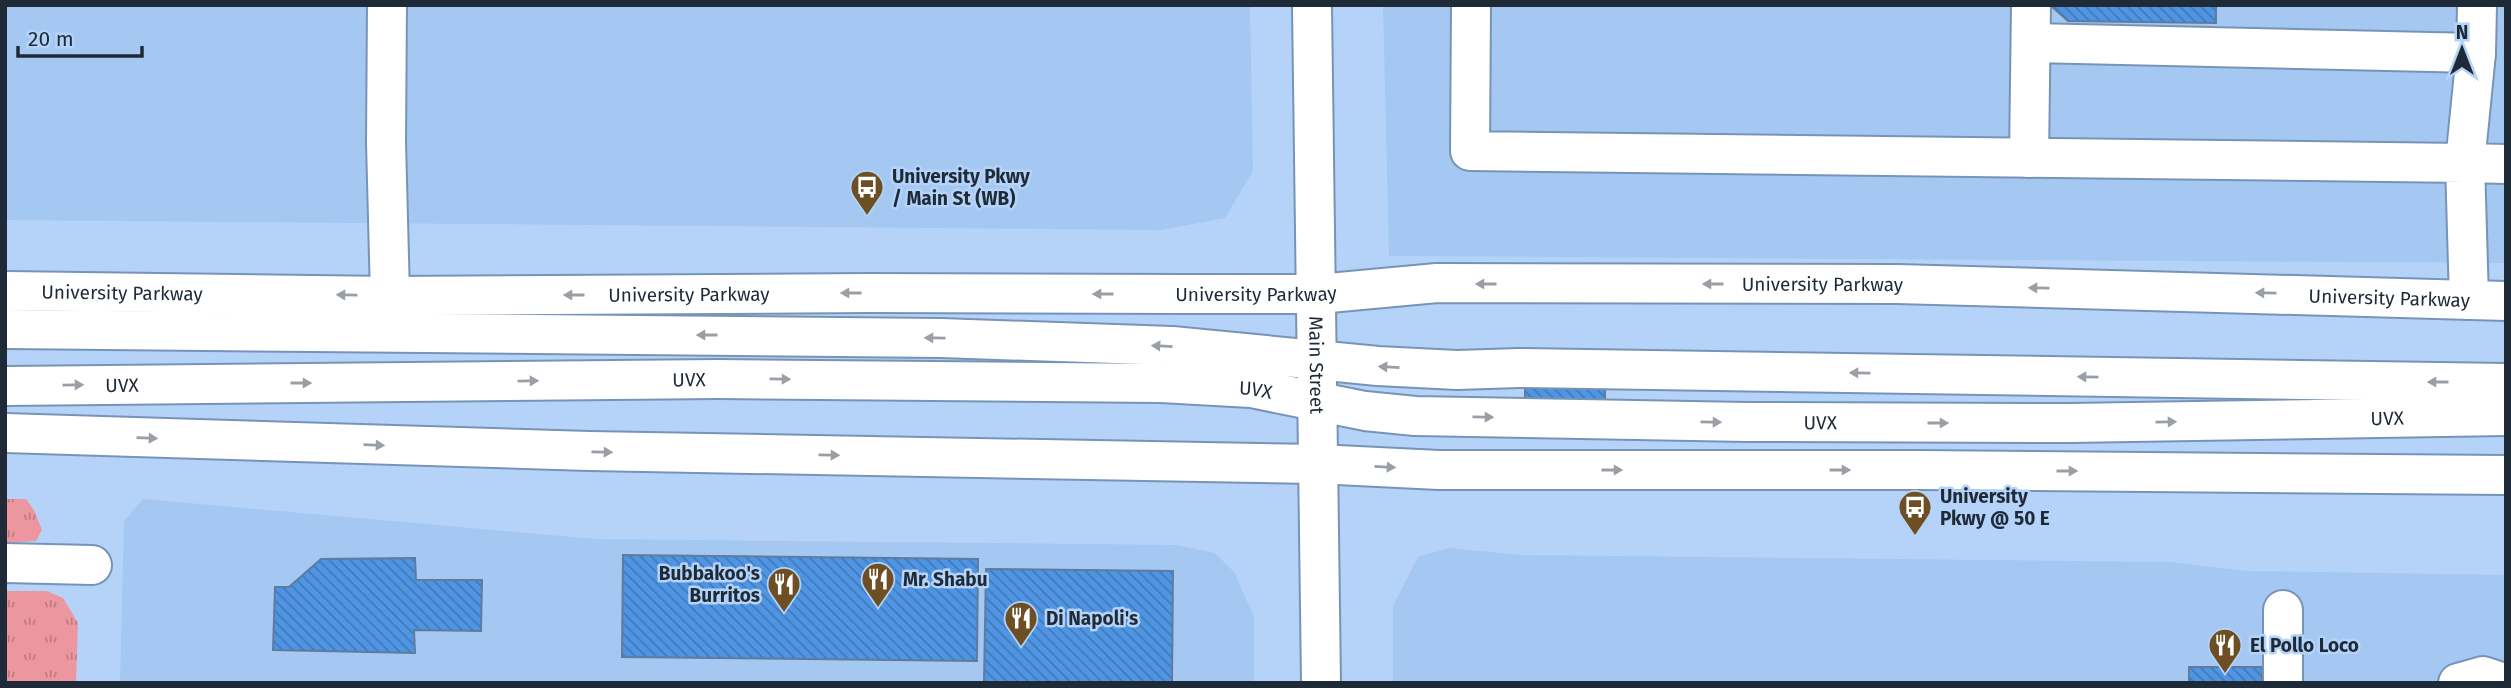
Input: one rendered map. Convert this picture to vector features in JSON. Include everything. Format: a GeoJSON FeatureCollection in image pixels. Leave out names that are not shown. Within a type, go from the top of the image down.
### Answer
{"type":"FeatureCollection","features":[{"type":"Feature","properties":{"kind":"main road"},"geometry":{"type":"LineString","coordinates":[[387,5],[390,296]]}},
{"type":"Feature","properties":{"kind":"main road","name":"Main Street"},"geometry":{"type":"LineString","coordinates":[[1312,5],[1318,293],[1317,464],[1321,683]]}},
{"type":"Feature","properties":{"kind":"main road"},"geometry":{"type":"LineString","coordinates":[[1471,5],[1470,152],[2506,164]]}},
{"type":"Feature","properties":{"kind":"main road"},"geometry":{"type":"LineString","coordinates":[[2029,158],[2031,5]]}},
{"type":"Feature","properties":{"kind":"main road"},"geometry":{"type":"LineString","coordinates":[[2477,5],[2476,53],[2465,163],[2487,300]]}},
{"type":"Feature","properties":{"kind":"main road"},"geometry":{"type":"LineString","coordinates":[[2031,43],[2476,53]]}},
{"type":"Feature","properties":{"kind":"main road","name":"University Parkway"},"geometry":{"type":"LineString","coordinates":[[5,291],[390,296],[1318,293],[1437,283],[1870,284],[2487,300]]}},
{"type":"Feature","properties":{"kind":"main road","name":"UVX"},"geometry":{"type":"LineString","coordinates":[[5,329],[927,338],[1172,346],[1317,361],[1457,370],[1519,368],[2506,383]]}},
{"type":"Feature","properties":{"kind":"main road","name":"UVX"},"geometry":{"type":"LineString","coordinates":[[5,386],[718,379],[1133,383],[1210,384],[1251,388],[1364,411],[1415,416],[1747,422],[2084,423],[2506,415]]}},
{"type":"Feature","properties":{"kind":"main road"},"geometry":{"type":"LineString","coordinates":[[5,433],[589,452],[1317,464],[1439,470],[1932,470],[2506,475]]}},
{"type":"Feature","properties":{"kind":"main road"},"geometry":{"type":"LineString","coordinates":[[5,563],[93,565]]}},
{"type":"Feature","properties":{"kind":"main road"},"geometry":{"type":"LineString","coordinates":[[2283,610],[2283,683]]}},
{"type":"Feature","properties":{"kind":"main road"},"geometry":{"type":"LineString","coordinates":[[2458,683],[2483,676],[2504,683]]}},
{"type":"Feature","properties":{"kind":"shaded area"},"geometry":{"type":"Polygon","coordinates":[[[5,5],[1250,5],[1253,171],[1225,218],[1161,230],[5,220],[5,5]]]}},
{"type":"Feature","properties":{"kind":"shaded area"},"geometry":{"type":"Polygon","coordinates":[[[1383,5],[2506,5],[2506,263],[1389,256],[1383,5]]]}},
{"type":"Feature","properties":{"kind":"shaded area"},"geometry":{"type":"Polygon","coordinates":[[[143,499],[596,539],[1177,545],[1215,553],[1234,572],[1254,617],[1254,683],[120,683],[124,521],[143,499]]]}},
{"type":"Feature","properties":{"kind":"shaded area"},"geometry":{"type":"Polygon","coordinates":[[[1449,548],[1521,555],[2170,562],[2248,571],[2506,575],[2506,683],[1393,683],[1393,606],[1418,557],[1449,548]]]}},
{"type":"Feature","properties":{"kind":"green space"},"geometry":{"type":"Polygon","coordinates":[[[5,499],[26,499],[42,530],[36,541],[5,543],[5,499]]]}},
{"type":"Feature","properties":{"kind":"green space"},"geometry":{"type":"Polygon","coordinates":[[[5,591],[47,591],[63,598],[78,623],[76,683],[5,683],[5,591]]]}},
{"type":"Feature","properties":{"kind":"building"},"geometry":{"type":"Polygon","coordinates":[[[2050,5],[2216,5],[2216,23],[2068,21],[2050,5]]]}},
{"type":"Feature","properties":{"kind":"building"},"geometry":{"type":"Polygon","coordinates":[[[1525,381],[1605,381],[1605,406],[1525,406],[1525,381]]]}},
{"type":"Feature","properties":{"kind":"building"},"geometry":{"type":"Polygon","coordinates":[[[623,555],[978,559],[977,661],[622,657],[623,555]]]}},
{"type":"Feature","properties":{"kind":"building"},"geometry":{"type":"Polygon","coordinates":[[[415,558],[416,580],[482,580],[481,631],[414,630],[415,653],[273,650],[275,587],[289,587],[321,559],[415,558]]]}},
{"type":"Feature","properties":{"kind":"building"},"geometry":{"type":"Polygon","coordinates":[[[986,569],[1173,571],[1172,683],[984,683],[986,569]]]}},
{"type":"Feature","properties":{"kind":"building","name":"El Pollo Loco"},"geometry":{"type":"Polygon","coordinates":[[[2189,667],[2262,667],[2262,683],[2189,683],[2189,667]]]}},
{"type":"Feature","properties":{"kind":"place","name":"University Pkwy / Main St (WB)"},"geometry":{"type":"Point","coordinates":[867,217]}},
{"type":"Feature","properties":{"kind":"place","name":"University Pkwy @ 50 E"},"geometry":{"type":"Point","coordinates":[1915,537]}},
{"type":"Feature","properties":{"kind":"place","name":"Mr. Shabu"},"geometry":{"type":"Point","coordinates":[878,609]}},
{"type":"Feature","properties":{"kind":"place","name":"Bubbakoo's Burritos"},"geometry":{"type":"Point","coordinates":[784,614]}},
{"type":"Feature","properties":{"kind":"place","name":"Di Napoli's"},"geometry":{"type":"Point","coordinates":[1021,648]}},
{"type":"Feature","properties":{"kind":"place","name":"El Pollo Loco"},"geometry":{"type":"Point","coordinates":[2225,675]}}]}
